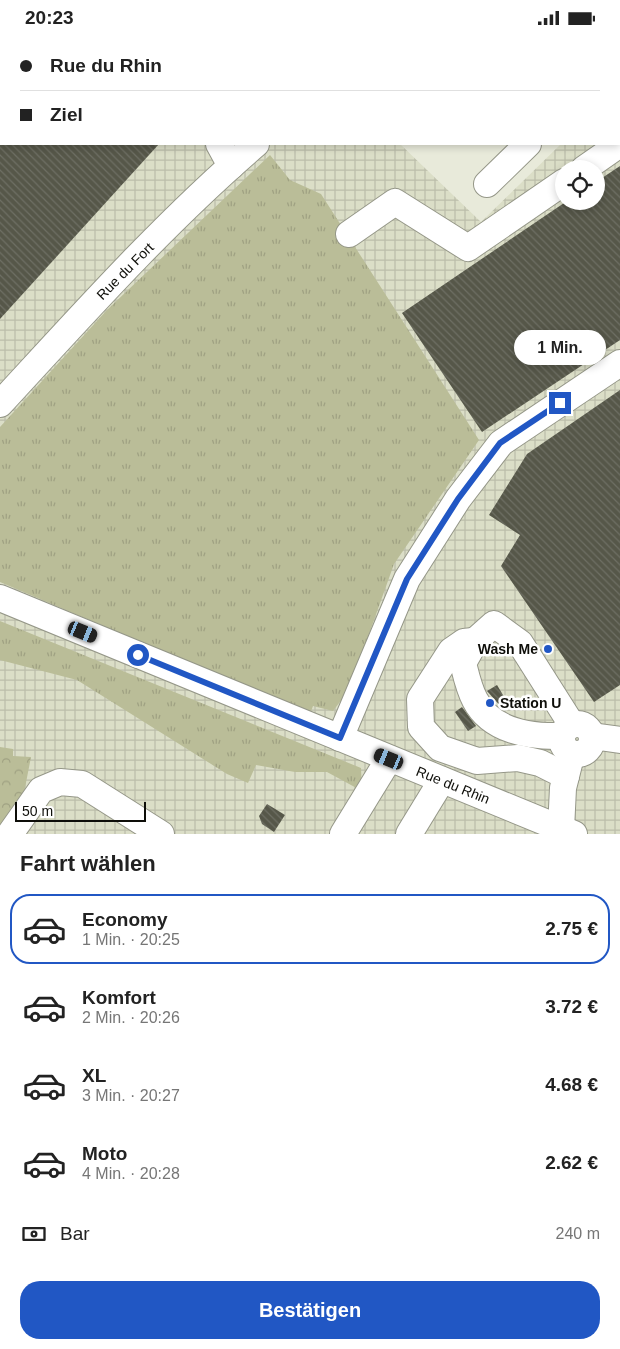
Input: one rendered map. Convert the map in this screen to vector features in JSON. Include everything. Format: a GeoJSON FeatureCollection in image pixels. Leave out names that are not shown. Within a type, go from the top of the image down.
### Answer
{"type":"FeatureCollection","features":[{"type":"Feature","properties":{"kind":"street","name":"Rue du Fort"},"geometry":{"type":"LineString","coordinates":[[0,404],[110,285],[225,155],[253,145]]}},
{"type":"Feature","properties":{"kind":"street"},"geometry":{"type":"LineString","coordinates":[[487,184],[527,145]]}},
{"type":"Feature","properties":{"kind":"street"},"geometry":{"type":"LineString","coordinates":[[597,160],[619,145]]}},
{"type":"Feature","properties":{"kind":"street"},"geometry":{"type":"LineString","coordinates":[[349,234],[396,202],[468,248],[555,188]]}},
{"type":"Feature","properties":{"kind":"street"},"geometry":{"type":"LineString","coordinates":[[340,738],[407,579],[458,499],[500,443],[620,363]]}},
{"type":"Feature","properties":{"kind":"street","name":"Rue du Rhin"},"geometry":{"type":"LineString","coordinates":[[0,598],[568,831]]}},
{"type":"Feature","properties":{"kind":"street"},"geometry":{"type":"LineString","coordinates":[[568,831],[573,745],[520,643],[494,624],[476,640],[463,663],[474,699],[488,719],[529,736],[573,745],[620,740]]}},
{"type":"Feature","properties":{"kind":"street"},"geometry":{"type":"LineString","coordinates":[[476,640],[464,643],[451,651],[420,699],[421,727],[440,748],[477,761],[518,758],[540,763],[573,745]]}},
{"type":"Feature","properties":{"kind":"street"},"geometry":{"type":"LineString","coordinates":[[343,834],[396,761]]}},
{"type":"Feature","properties":{"kind":"street"},"geometry":{"type":"LineString","coordinates":[[360,834],[396,761]]}},
{"type":"Feature","properties":{"kind":"street"},"geometry":{"type":"LineString","coordinates":[[409,834],[442,780]]}},
{"type":"Feature","properties":{"kind":"street"},"geometry":{"type":"LineString","coordinates":[[10,834],[41,790],[60,782],[82,784],[161,834]]}},
{"type":"Feature","properties":{"kind":"shaded area"},"geometry":{"type":"Polygon","coordinates":[[[0,145],[401,145],[481,222],[560,145],[620,145],[620,834],[0,834],[0,145]]]}},
{"type":"Feature","properties":{"kind":"green space"},"geometry":{"type":"Polygon","coordinates":[[[270,155],[290,180],[321,194],[479,440],[394,564],[349,690],[333,711],[313,706],[310,714],[0,582],[0,427],[107,310],[270,155]]]}},
{"type":"Feature","properties":{"kind":"green space"},"geometry":{"type":"Polygon","coordinates":[[[0,621],[361,768],[362,791],[327,772],[295,772],[256,765],[248,783],[227,774],[77,680],[0,660],[0,621]]]}},
{"type":"Feature","properties":{"kind":"green space"},"geometry":{"type":"Polygon","coordinates":[[[0,747],[13,749],[13,756],[31,757],[23,798],[0,834],[0,747]]]}},
{"type":"Feature","properties":{"kind":"building"},"geometry":{"type":"Polygon","coordinates":[[[0,145],[158,145],[0,319],[0,145]]]}},
{"type":"Feature","properties":{"kind":"building"},"geometry":{"type":"Polygon","coordinates":[[[620,166],[620,340],[482,432],[402,313],[555,209],[605,210],[605,176],[620,166]]]}},
{"type":"Feature","properties":{"kind":"building"},"geometry":{"type":"Polygon","coordinates":[[[620,390],[620,685],[594,702],[501,566],[520,535],[489,515],[527,454],[620,390]]]}},
{"type":"Feature","properties":{"kind":"building"},"geometry":{"type":"Polygon","coordinates":[[[497,685],[509,705],[503,709],[487,691],[497,685]]]}},
{"type":"Feature","properties":{"kind":"building"},"geometry":{"type":"Polygon","coordinates":[[[462,707],[476,726],[468,731],[455,712],[462,707]]]}},
{"type":"Feature","properties":{"kind":"building"},"geometry":{"type":"Polygon","coordinates":[[[267,804],[285,815],[274,832],[262,824],[259,816],[267,804]]]}},
{"type":"Feature","properties":{"kind":"place","name":"Wash Me"},"geometry":{"type":"Point","coordinates":[548,649]}},
{"type":"Feature","properties":{"kind":"place","name":"Station U"},"geometry":{"type":"Point","coordinates":[490,703]}},
{"type":"Feature","properties":{"kind":"route"},"geometry":{"type":"LineString","coordinates":[[138,655],[340,738],[407,579],[458,499],[500,443],[560,403]]}}]}
